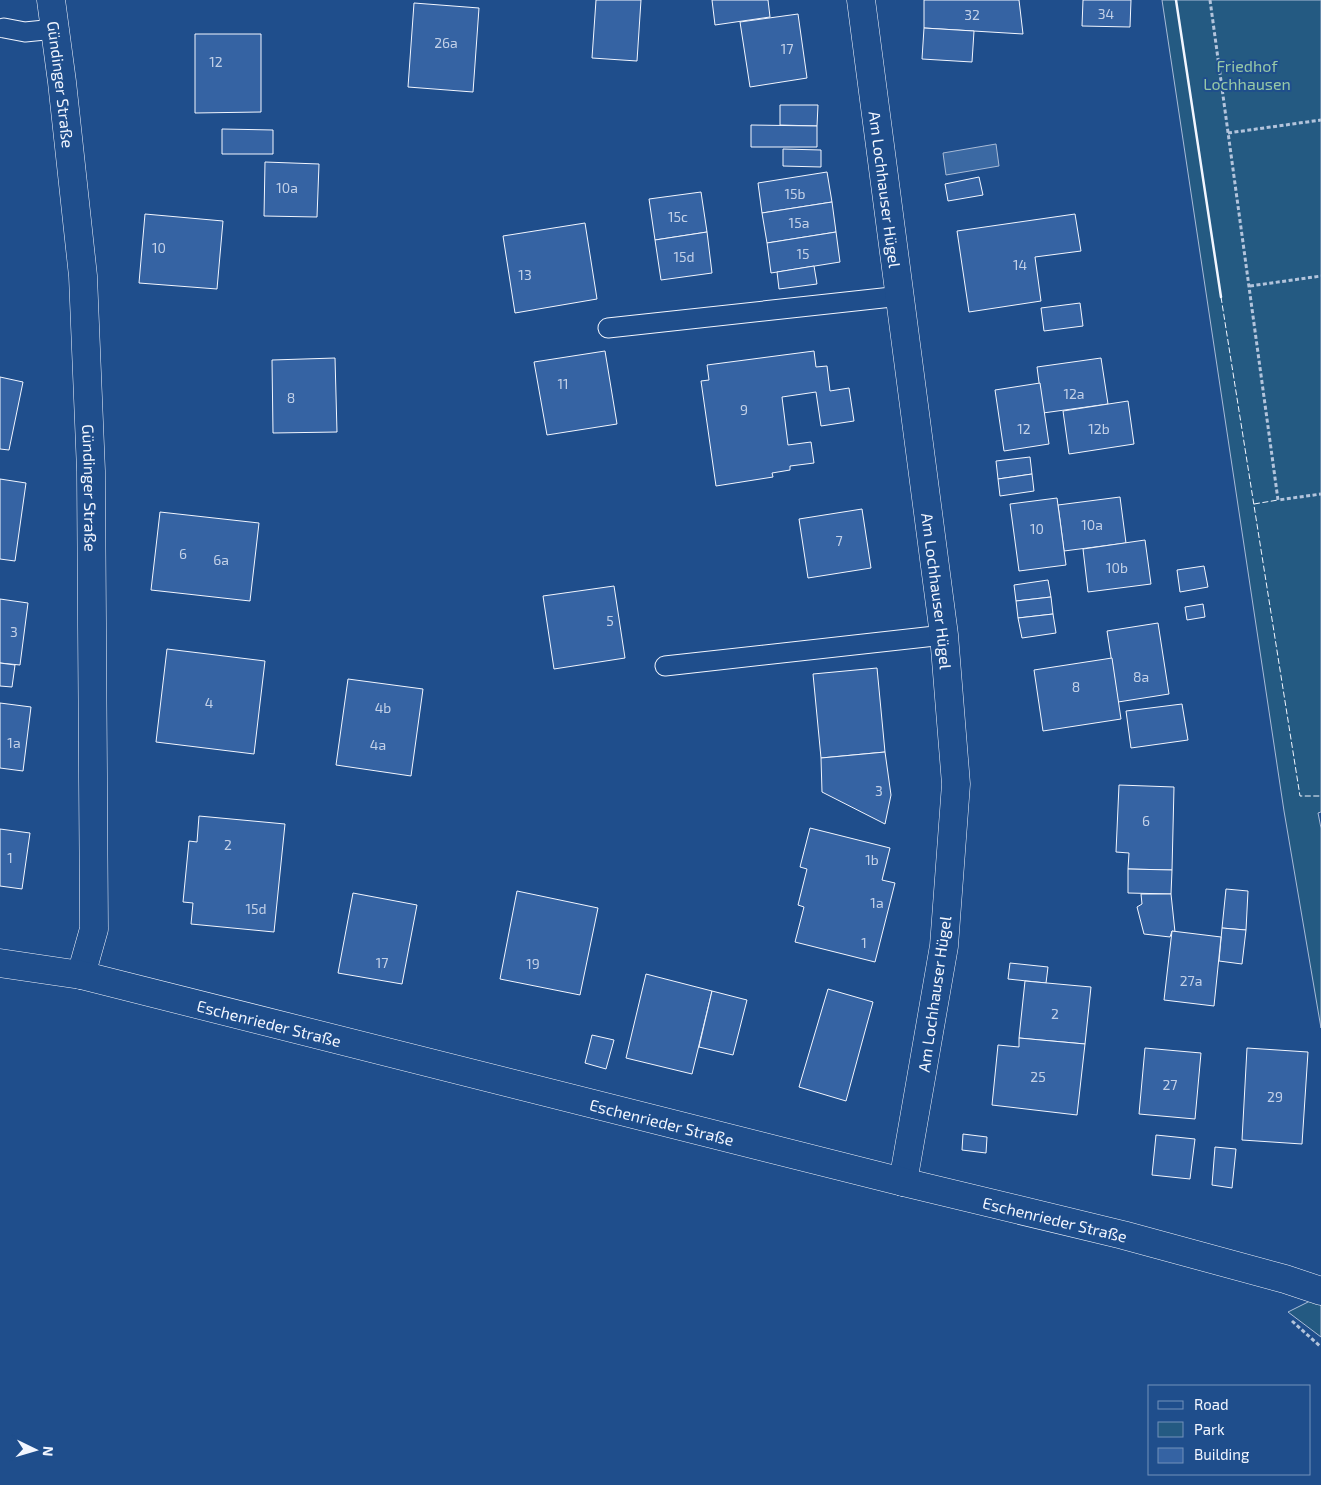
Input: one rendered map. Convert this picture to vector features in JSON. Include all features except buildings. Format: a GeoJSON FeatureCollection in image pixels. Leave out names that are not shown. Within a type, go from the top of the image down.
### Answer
{"type":"FeatureCollection","features":[{"type":"Feature","properties":{"kind":"street","name":"Gündinger Straße"},"geometry":{"type":"LineString","coordinates":[[51,0],[83,276],[91,471],[94,930],[81,975]]}},
{"type":"Feature","properties":{"kind":"street","name":"Am Lochhauser Hügel"},"geometry":{"type":"LineString","coordinates":[[861,0],[944,635],[956,784],[944,946],[903,1182]]}},
{"type":"Feature","properties":{"kind":"street","name":"Eschenrieder Straße"},"geometry":{"type":"LineString","coordinates":[[0,963],[81,975],[1123,1236],[1285,1279],[1321,1291]]}},
{"type":"Feature","properties":{"kind":"lane"},"geometry":{"type":"LineString","coordinates":[[4,28],[25,32],[55,29]]}},
{"type":"Feature","properties":{"kind":"lane"},"geometry":{"type":"LineString","coordinates":[[608,328],[901,296]]}},
{"type":"Feature","properties":{"kind":"lane"},"geometry":{"type":"LineString","coordinates":[[665,666],[944,635]]}},
{"type":"Feature","properties":{"kind":"path"},"geometry":{"type":"LineString","coordinates":[[1210,0],[1278,500],[1321,494]]}},
{"type":"Feature","properties":{"kind":"path"},"geometry":{"type":"LineString","coordinates":[[1228,133],[1321,120]]}},
{"type":"Feature","properties":{"kind":"path"},"geometry":{"type":"LineString","coordinates":[[1250,286],[1321,276]]}},
{"type":"Feature","properties":{"kind":"path"},"geometry":{"type":"LineString","coordinates":[[1288,1318],[1321,1347]]}},
{"type":"Feature","properties":{"kind":"green space","name":"Friedhof Lochhausen"},"geometry":{"type":"Polygon","coordinates":[[[1162,0],[1321,0],[1321,812],[1318,813],[1321,828],[1321,1028],[1284,811],[1162,0]]]}},
{"type":"Feature","properties":{"kind":"green space"},"geometry":{"type":"Polygon","coordinates":[[[1310,1301],[1321,1305],[1321,1337],[1288,1312],[1310,1301]]]}},
{"type":"Feature","properties":{"kind":"shaded area"},"geometry":{"type":"Polygon","coordinates":[[[996,144],[999,166],[946,175],[943,153],[996,144]]]}},
{"type":"Feature","properties":{"kind":"fence"},"geometry":{"type":"LineString","coordinates":[[1221,297],[1300,796],[1321,796]]}},
{"type":"Feature","properties":{"kind":"fence"},"geometry":{"type":"LineString","coordinates":[[1254,504],[1278,500]]}},
{"type":"Feature","properties":{"kind":"wall"},"geometry":{"type":"LineString","coordinates":[[1176,0],[1221,297]]}}]}
